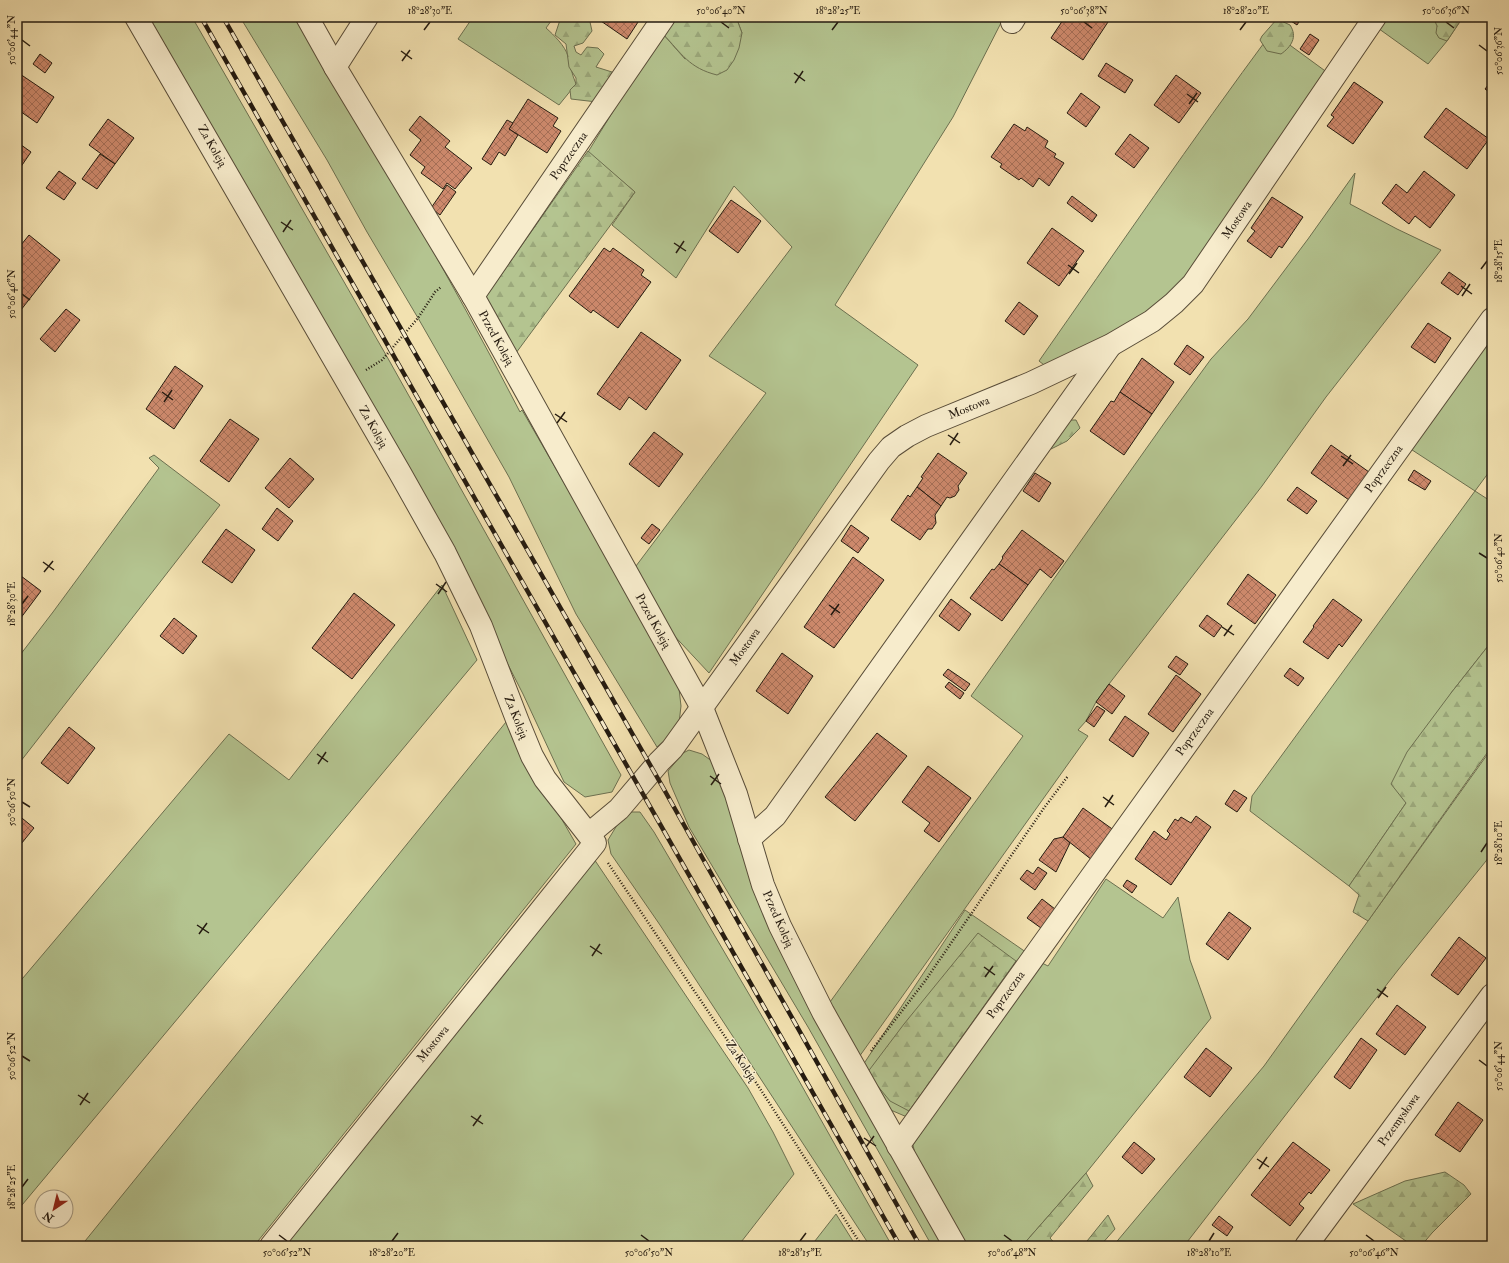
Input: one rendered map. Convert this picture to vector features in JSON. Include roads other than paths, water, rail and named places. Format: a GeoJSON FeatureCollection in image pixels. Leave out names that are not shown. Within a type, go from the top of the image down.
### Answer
{"type":"FeatureCollection","features":[{"type":"Feature","properties":{"kind":"street","name":"Za Koleją"},"geometry":{"type":"LineString","coordinates":[[136,17],[445,553],[481,626],[518,722],[539,769],[545,779],[592,838]]}},
{"type":"Feature","properties":{"kind":"street","name":"Przed Koleją"},"geometry":{"type":"LineString","coordinates":[[307,17],[335,67],[461,276],[702,708],[736,794],[762,885],[780,926],[823,1012],[955,1246]]}},
{"type":"Feature","properties":{"kind":"street"},"geometry":{"type":"LineString","coordinates":[[335,67],[367,17]]}},
{"type":"Feature","properties":{"kind":"street","name":"Poprzeczna"},"geometry":{"type":"LineString","coordinates":[[472,296],[664,17]]}},
{"type":"Feature","properties":{"kind":"street","name":"Mostowa"},"geometry":{"type":"LineString","coordinates":[[271,1246],[592,838],[620,809],[659,762],[672,749],[878,461],[892,447],[926,426],[1031,383],[1111,345],[1152,321],[1174,303],[1194,284],[1374,17]]}},
{"type":"Feature","properties":{"kind":"street","name":"Poprzeczna"},"geometry":{"type":"LineString","coordinates":[[898,1146],[1492,319]]}},
{"type":"Feature","properties":{"kind":"street"},"geometry":{"type":"LineString","coordinates":[[749,839],[775,816],[1111,345]]}},
{"type":"Feature","properties":{"kind":"street","name":"Przemysłowa"},"geometry":{"type":"LineString","coordinates":[[1306,1246],[1492,995]]}},
{"type":"Feature","properties":{"kind":"railway"},"geometry":{"type":"LineString","coordinates":[[201,17],[900,1246]]}},
{"type":"Feature","properties":{"kind":"railway"},"geometry":{"type":"LineString","coordinates":[[223,17],[661,784],[920,1246]]}}]}
